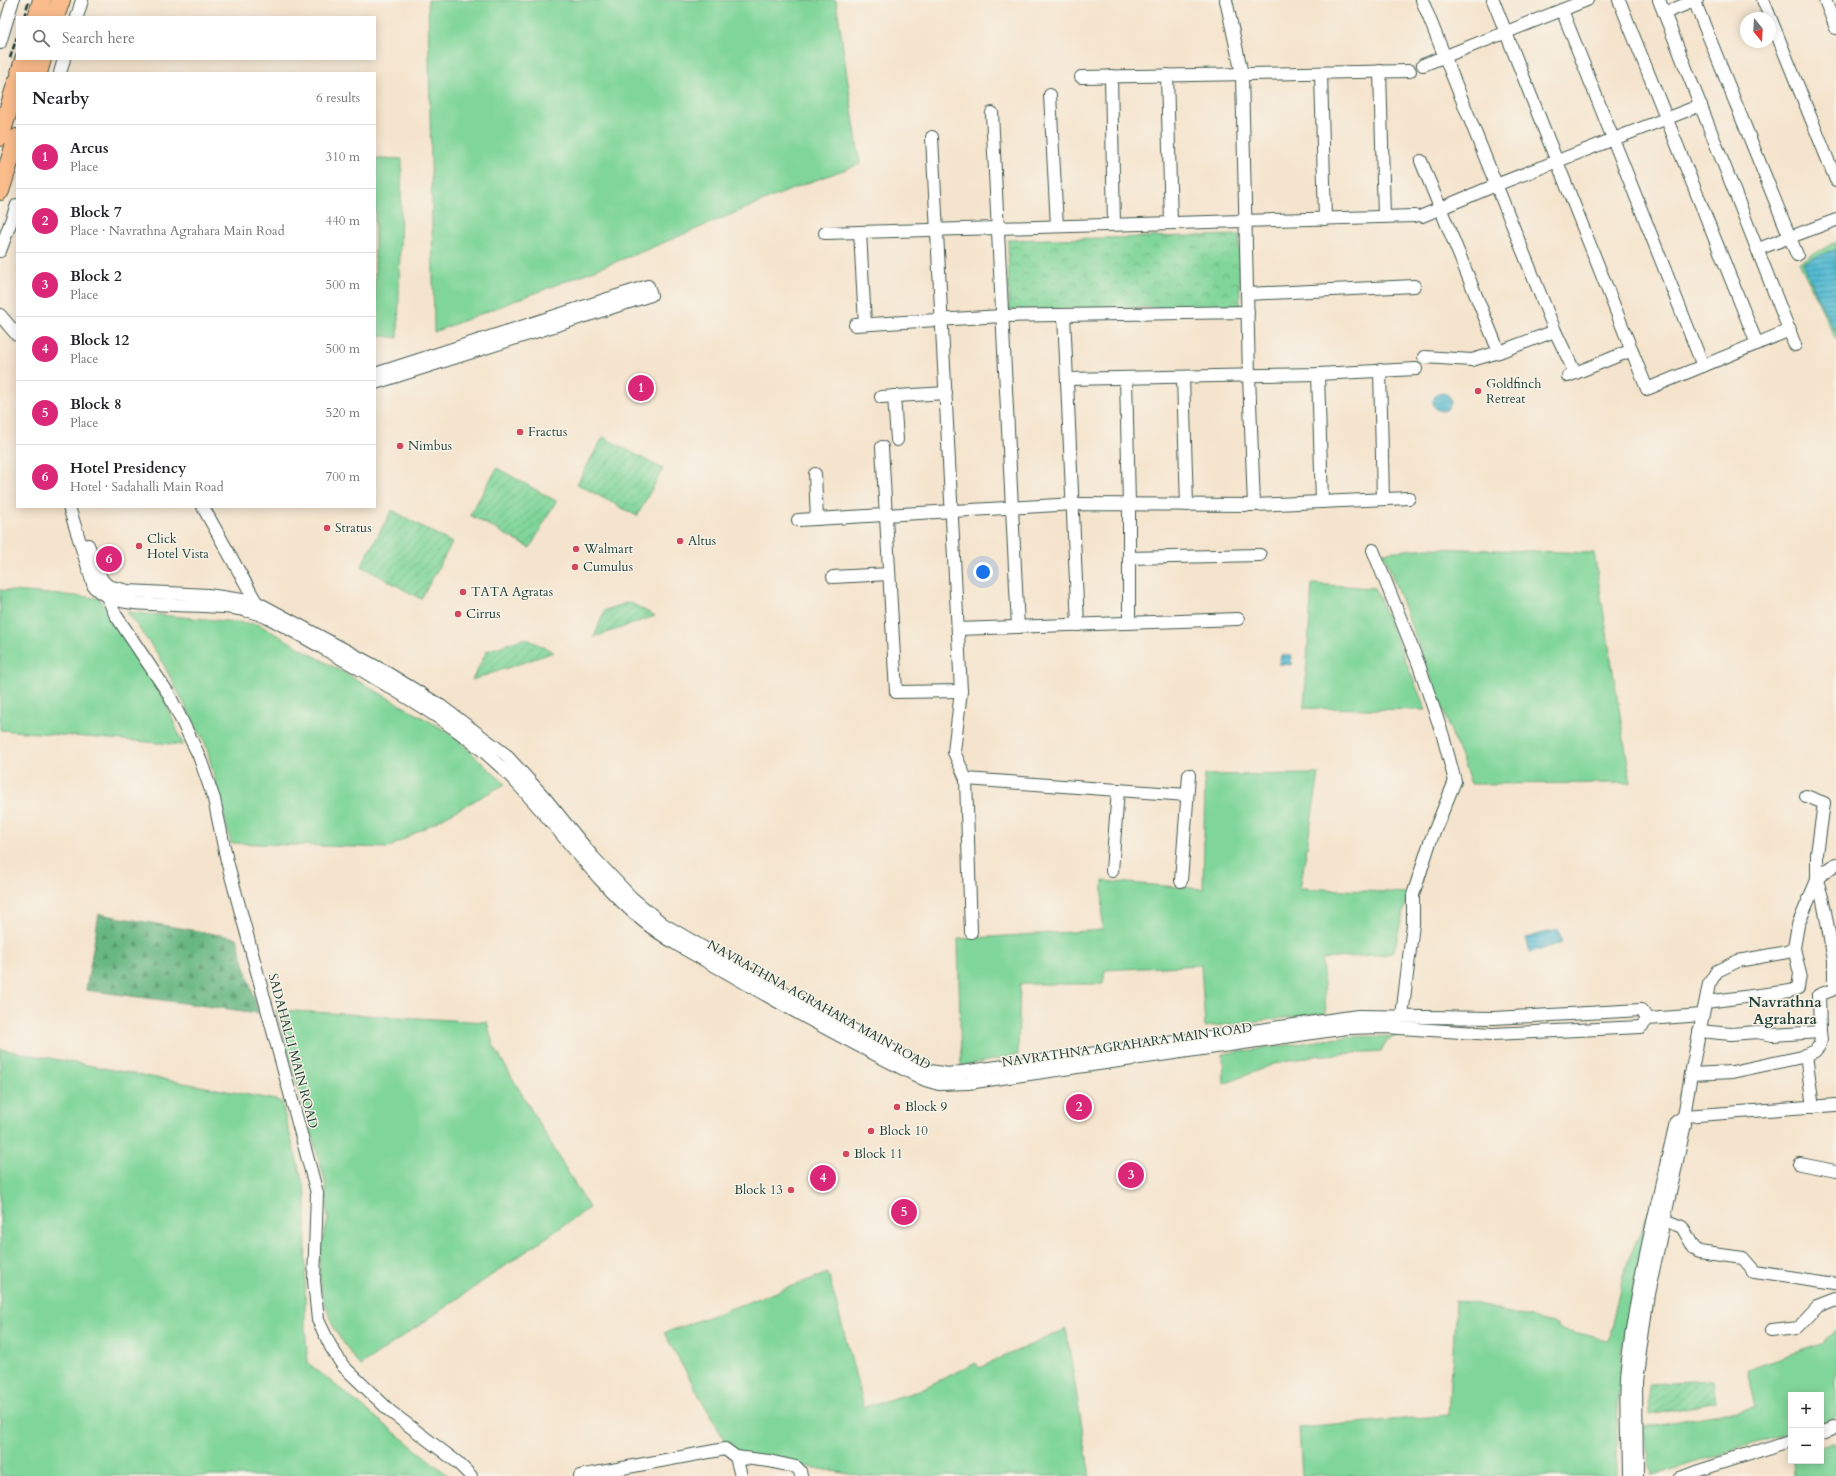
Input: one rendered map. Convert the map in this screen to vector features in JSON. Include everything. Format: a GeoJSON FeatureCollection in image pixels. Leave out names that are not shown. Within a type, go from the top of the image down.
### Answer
{"type":"FeatureCollection","features":[{"type":"Feature","properties":{"kind":"highway"},"geometry":{"type":"LineString","coordinates":[[37,16],[42,0]]}},
{"type":"Feature","properties":{"kind":"highway"},"geometry":{"type":"LineString","coordinates":[[55,16],[61,0]]}},
{"type":"Feature","properties":{"kind":"highway"},"geometry":{"type":"LineString","coordinates":[[20,72],[24,60]]}},
{"type":"Feature","properties":{"kind":"highway"},"geometry":{"type":"LineString","coordinates":[[38,72],[42,60]]}},
{"type":"Feature","properties":{"kind":"highway"},"geometry":{"type":"LineString","coordinates":[[0,137],[16,85]]}},
{"type":"Feature","properties":{"kind":"highway"},"geometry":{"type":"LineString","coordinates":[[0,191],[16,141]]}},
{"type":"Feature","properties":{"kind":"street"},"geometry":{"type":"LineString","coordinates":[[0,43],[13,0]]}},
{"type":"Feature","properties":{"kind":"street"},"geometry":{"type":"LineString","coordinates":[[77,16],[82,0]]}},
{"type":"Feature","properties":{"kind":"street"},"geometry":{"type":"LineString","coordinates":[[1226,0],[1242,74],[1249,376],[1254,505]]}},
{"type":"Feature","properties":{"kind":"street"},"geometry":{"type":"LineString","coordinates":[[1422,0],[1572,375],[1632,350]]}},
{"type":"Feature","properties":{"kind":"street"},"geometry":{"type":"LineString","coordinates":[[1493,0],[1647,389],[1790,330]]}},
{"type":"Feature","properties":{"kind":"street"},"geometry":{"type":"LineString","coordinates":[[1423,65],[1587,0]]}},
{"type":"Feature","properties":{"kind":"street"},"geometry":{"type":"LineString","coordinates":[[1619,0],[1757,344]]}},
{"type":"Feature","properties":{"kind":"street"},"geometry":{"type":"LineString","coordinates":[[1659,0],[1795,345]]}},
{"type":"Feature","properties":{"kind":"street"},"geometry":{"type":"LineString","coordinates":[[1664,13],[1695,0],[1797,255]]}},
{"type":"Feature","properties":{"kind":"street"},"geometry":{"type":"LineString","coordinates":[[1763,0],[1836,180]]}},
{"type":"Feature","properties":{"kind":"street"},"geometry":{"type":"LineString","coordinates":[[1824,0],[1836,28]]}},
{"type":"Feature","properties":{"kind":"street"},"geometry":{"type":"LineString","coordinates":[[1562,10],[1703,366]]}},
{"type":"Feature","properties":{"kind":"street"},"geometry":{"type":"LineString","coordinates":[[60,72],[64,60]]}},
{"type":"Feature","properties":{"kind":"street"},"geometry":{"type":"LineString","coordinates":[[1380,71],[1384,217]]}},
{"type":"Feature","properties":{"kind":"street"},"geometry":{"type":"LineString","coordinates":[[1081,77],[1410,71]]}},
{"type":"Feature","properties":{"kind":"street"},"geometry":{"type":"LineString","coordinates":[[1321,72],[1325,219]]}},
{"type":"Feature","properties":{"kind":"street"},"geometry":{"type":"LineString","coordinates":[[1167,75],[1171,223]]}},
{"type":"Feature","properties":{"kind":"street"},"geometry":{"type":"LineString","coordinates":[[1110,76],[1114,225]]}},
{"type":"Feature","properties":{"kind":"street"},"geometry":{"type":"LineString","coordinates":[[1050,95],[1056,226]]}},
{"type":"Feature","properties":{"kind":"street"},"geometry":{"type":"LineString","coordinates":[[825,233],[1418,216],[1701,106]]}},
{"type":"Feature","properties":{"kind":"street"},"geometry":{"type":"LineString","coordinates":[[992,113],[1018,627]]}},
{"type":"Feature","properties":{"kind":"street"},"geometry":{"type":"LineString","coordinates":[[932,137],[943,319],[961,691],[954,752],[966,779],[971,932]]}},
{"type":"Feature","properties":{"kind":"street"},"geometry":{"type":"LineString","coordinates":[[1421,161],[1499,352]]}},
{"type":"Feature","properties":{"kind":"street"},"geometry":{"type":"LineString","coordinates":[[0,252],[16,208]]}},
{"type":"Feature","properties":{"kind":"street"},"geometry":{"type":"LineString","coordinates":[[1758,249],[1836,220]]}},
{"type":"Feature","properties":{"kind":"street"},"geometry":{"type":"LineString","coordinates":[[860,232],[860,324],[1002,316],[1248,312]]}},
{"type":"Feature","properties":{"kind":"street"},"geometry":{"type":"LineString","coordinates":[[1247,294],[1414,286]]}},
{"type":"Feature","properties":{"kind":"street"},"geometry":{"type":"LineString","coordinates":[[376,374],[649,290],[376,383]]}},
{"type":"Feature","properties":{"kind":"street"},"geometry":{"type":"LineString","coordinates":[[0,315],[14,332]]}},
{"type":"Feature","properties":{"kind":"street"},"geometry":{"type":"LineString","coordinates":[[1064,315],[1074,504],[1078,625]]}},
{"type":"Feature","properties":{"kind":"street"},"geometry":{"type":"LineString","coordinates":[[1424,357],[1472,360],[1499,352],[1555,331]]}},
{"type":"Feature","properties":{"kind":"street"},"geometry":{"type":"LineString","coordinates":[[1067,379],[1249,376],[1416,369]]}},
{"type":"Feature","properties":{"kind":"street"},"geometry":{"type":"LineString","coordinates":[[1380,370],[1383,499]]}},
{"type":"Feature","properties":{"kind":"street"},"geometry":{"type":"LineString","coordinates":[[1318,374],[1322,502]]}},
{"type":"Feature","properties":{"kind":"street"},"geometry":{"type":"LineString","coordinates":[[1183,377],[1187,505]]}},
{"type":"Feature","properties":{"kind":"street"},"geometry":{"type":"LineString","coordinates":[[1126,378],[1129,504],[1129,623]]}},
{"type":"Feature","properties":{"kind":"street"},"geometry":{"type":"LineString","coordinates":[[881,397],[946,393]]}},
{"type":"Feature","properties":{"kind":"street"},"geometry":{"type":"LineString","coordinates":[[894,396],[896,440]]}},
{"type":"Feature","properties":{"kind":"street"},"geometry":{"type":"LineString","coordinates":[[882,447],[896,692],[961,691]]}},
{"type":"Feature","properties":{"kind":"street"},"geometry":{"type":"LineString","coordinates":[[815,474],[817,519]]}},
{"type":"Feature","properties":{"kind":"street"},"geometry":{"type":"LineString","coordinates":[[798,520],[1074,504],[1254,505],[1409,498]]}},
{"type":"Feature","properties":{"kind":"street"},"geometry":{"type":"LineString","coordinates":[[204,508],[256,602]]}},
{"type":"Feature","properties":{"kind":"street","name":"SADAHALLI MAIN ROAD"},"geometry":{"type":"LineString","coordinates":[[74,511],[102,580],[108,586],[108,598]]}},
{"type":"Feature","properties":{"kind":"street","name":"SADAHALLI MAIN ROAD"},"geometry":{"type":"LineString","coordinates":[[74,511],[94,587],[108,598],[116,614],[168,693],[199,756],[214,799],[227,861],[317,1193],[314,1281],[318,1320],[331,1347],[343,1366],[391,1412],[457,1462],[471,1476]]}},
{"type":"Feature","properties":{"kind":"street"},"geometry":{"type":"LineString","coordinates":[[1372,550],[1419,665],[1443,736],[1455,781],[1430,842],[1413,895],[1413,924],[1402,1016]]}},
{"type":"Feature","properties":{"kind":"street"},"geometry":{"type":"LineString","coordinates":[[1129,558],[1260,555]]}},
{"type":"Feature","properties":{"kind":"street"},"geometry":{"type":"LineString","coordinates":[[833,577],[889,574]]}},
{"type":"Feature","properties":{"kind":"street","name":"NAVRATHNA AGRAHARA MAIN ROAD"},"geometry":{"type":"LineString","coordinates":[[108,586],[128,591],[208,595],[256,602],[296,627],[384,671],[441,706],[505,754],[545,798],[593,857],[631,897],[663,924],[745,977],[908,1071],[925,1080],[939,1084],[968,1083],[1347,1028],[1384,1027],[1492,1034],[1641,1027],[1648,1019],[1641,1010],[1494,1018],[1351,1016],[948,1074],[930,1071],[745,977]]}},
{"type":"Feature","properties":{"kind":"street","name":"NAVRATHNA AGRAHARA MAIN ROAD"},"geometry":{"type":"LineString","coordinates":[[108,598],[124,602],[205,606],[257,613],[296,627]]}},
{"type":"Feature","properties":{"kind":"street"},"geometry":{"type":"LineString","coordinates":[[958,629],[1238,619]]}},
{"type":"Feature","properties":{"kind":"street"},"geometry":{"type":"LineString","coordinates":[[1181,881],[1189,775]]}},
{"type":"Feature","properties":{"kind":"street"},"geometry":{"type":"LineString","coordinates":[[966,779],[1188,795]]}},
{"type":"Feature","properties":{"kind":"street"},"geometry":{"type":"LineString","coordinates":[[1112,871],[1118,790]]}},
{"type":"Feature","properties":{"kind":"street"},"geometry":{"type":"LineString","coordinates":[[1691,1074],[1732,1072],[1802,1057],[1815,1051],[1819,1046],[1821,1040],[1819,995],[1832,990],[1834,987],[1834,960],[1823,902],[1817,880],[1817,854],[1824,803],[1806,796]]}},
{"type":"Feature","properties":{"kind":"street"},"geometry":{"type":"LineString","coordinates":[[1706,1002],[1790,991],[1798,988],[1800,974],[1794,948],[1798,924],[1817,880],[1821,875],[1836,864]]}},
{"type":"Feature","properties":{"kind":"street"},"geometry":{"type":"LineString","coordinates":[[1627,1476],[1636,1381],[1648,1294],[1685,1124],[1684,1116],[1691,1074],[1709,984],[1717,971],[1738,961],[1787,952],[1794,948]]}},
{"type":"Feature","properties":{"kind":"street"},"geometry":{"type":"LineString","coordinates":[[1648,1019],[1702,1015]]}},
{"type":"Feature","properties":{"kind":"street"},"geometry":{"type":"LineString","coordinates":[[1492,1034],[1494,1018]]}},
{"type":"Feature","properties":{"kind":"street"},"geometry":{"type":"LineString","coordinates":[[1699,1031],[1732,1034],[1757,1032],[1772,1036],[1820,1032]]}},
{"type":"Feature","properties":{"kind":"street"},"geometry":{"type":"LineString","coordinates":[[1806,1055],[1813,1107]]}},
{"type":"Feature","properties":{"kind":"street"},"geometry":{"type":"LineString","coordinates":[[1637,1476],[1626,1380],[1638,1292],[1676,1122],[1684,1116],[1836,1105]]}},
{"type":"Feature","properties":{"kind":"street"},"geometry":{"type":"LineString","coordinates":[[1800,1164],[1836,1171]]}},
{"type":"Feature","properties":{"kind":"street"},"geometry":{"type":"LineString","coordinates":[[1664,1220],[1680,1226],[1694,1248],[1700,1252],[1743,1258],[1755,1272],[1836,1284]]}},
{"type":"Feature","properties":{"kind":"street"},"geometry":{"type":"LineString","coordinates":[[1773,1330],[1799,1328],[1818,1307],[1836,1300]]}},
{"type":"Feature","properties":{"kind":"street"},"geometry":{"type":"LineString","coordinates":[[1824,1430],[1836,1426]]}},
{"type":"Feature","properties":{"kind":"street"},"geometry":{"type":"LineString","coordinates":[[1680,1476],[1788,1442]]}},
{"type":"Feature","properties":{"kind":"street"},"geometry":{"type":"LineString","coordinates":[[580,1476],[636,1471],[725,1449],[736,1457],[769,1461],[796,1467],[800,1471],[801,1476]]}},
{"type":"Feature","properties":{"kind":"street"},"geometry":{"type":"LineString","coordinates":[[736,1457],[741,1476]]}},
{"type":"Feature","properties":{"kind":"green space"},"geometry":{"type":"Polygon","coordinates":[[[428,0],[836,0],[860,164],[802,185],[641,252],[434,332],[428,0]]]}},
{"type":"Feature","properties":{"kind":"green space"},"geometry":{"type":"Polygon","coordinates":[[[376,158],[402,159],[398,338],[376,335],[376,158]]]}},
{"type":"Feature","properties":{"kind":"green space"},"geometry":{"type":"Polygon","coordinates":[[[1239,235],[1240,306],[1009,310],[1008,240],[1239,235]]]}},
{"type":"Feature","properties":{"kind":"green space"},"geometry":{"type":"Polygon","coordinates":[[[1836,242],[1836,340],[1799,262],[1836,242]]]}},
{"type":"Feature","properties":{"kind":"green space"},"geometry":{"type":"Polygon","coordinates":[[[603,437],[663,469],[637,516],[577,484],[603,437]]]}},
{"type":"Feature","properties":{"kind":"green space"},"geometry":{"type":"Polygon","coordinates":[[[497,468],[556,501],[530,548],[470,515],[497,468]]]}},
{"type":"Feature","properties":{"kind":"green space"},"geometry":{"type":"Polygon","coordinates":[[[392,510],[452,543],[421,599],[361,566],[392,510]]]}},
{"type":"Feature","properties":{"kind":"green space"},"geometry":{"type":"Polygon","coordinates":[[[1429,548],[1594,553],[1631,783],[1471,784],[1383,552],[1429,548]]]}},
{"type":"Feature","properties":{"kind":"green space"},"geometry":{"type":"Polygon","coordinates":[[[1312,584],[1375,588],[1426,710],[1304,708],[1312,584]]]}},
{"type":"Feature","properties":{"kind":"green space"},"geometry":{"type":"Polygon","coordinates":[[[0,590],[99,598],[163,696],[183,745],[0,730],[0,590]]]}},
{"type":"Feature","properties":{"kind":"green space"},"geometry":{"type":"Polygon","coordinates":[[[629,602],[655,616],[594,637],[605,610],[629,602]]]}},
{"type":"Feature","properties":{"kind":"green space"},"geometry":{"type":"Polygon","coordinates":[[[127,612],[258,624],[450,733],[505,784],[388,848],[231,843],[206,745],[159,656],[127,612]]]}},
{"type":"Feature","properties":{"kind":"green space"},"geometry":{"type":"Polygon","coordinates":[[[525,638],[554,652],[472,680],[487,651],[525,638]]]}},
{"type":"Feature","properties":{"kind":"green space"},"geometry":{"type":"Polygon","coordinates":[[[1319,774],[1300,888],[1408,893],[1394,951],[1387,954],[1322,959],[1326,1013],[1205,1027],[1201,965],[1105,970],[1103,984],[1020,984],[1018,1055],[961,1066],[958,939],[1102,930],[1103,881],[1203,889],[1205,775],[1319,774]]]}},
{"type":"Feature","properties":{"kind":"green space"},"geometry":{"type":"Polygon","coordinates":[[[99,914],[237,938],[258,1013],[86,990],[99,914]]]}},
{"type":"Feature","properties":{"kind":"green space"},"geometry":{"type":"Polygon","coordinates":[[[276,1010],[487,1022],[493,1045],[589,1208],[360,1366],[335,1331],[322,1296],[319,1270],[321,1245],[328,1220],[325,1180],[276,1010]]]}},
{"type":"Feature","properties":{"kind":"green space"},"geometry":{"type":"Polygon","coordinates":[[[1397,1036],[1387,1040],[1381,1051],[1313,1056],[1274,1064],[1224,1084],[1223,1054],[1347,1037],[1397,1036]]]}},
{"type":"Feature","properties":{"kind":"green space"},"geometry":{"type":"Polygon","coordinates":[[[0,1049],[281,1101],[306,1195],[305,1327],[308,1363],[449,1476],[0,1476],[0,1049]]]}},
{"type":"Feature","properties":{"kind":"green space"},"geometry":{"type":"Polygon","coordinates":[[[1651,1206],[1622,1346],[1617,1424],[1617,1476],[1302,1476],[1299,1428],[1449,1415],[1456,1300],[1557,1324],[1557,1328],[1608,1340],[1625,1268],[1651,1206]]]}},
{"type":"Feature","properties":{"kind":"green space"},"geometry":{"type":"Polygon","coordinates":[[[828,1273],[864,1407],[915,1392],[976,1363],[979,1368],[1066,1329],[1090,1476],[860,1476],[736,1454],[725,1441],[664,1333],[828,1273]]]}},
{"type":"Feature","properties":{"kind":"green space"},"geometry":{"type":"Polygon","coordinates":[[[1836,1330],[1836,1417],[1824,1421],[1824,1392],[1788,1392],[1788,1433],[1652,1476],[1643,1427],[1755,1408],[1747,1369],[1824,1343],[1836,1330]]]}},
{"type":"Feature","properties":{"kind":"green space"},"geometry":{"type":"Polygon","coordinates":[[[1713,1380],[1716,1402],[1650,1415],[1649,1383],[1713,1380]]]}},
{"type":"Feature","properties":{"kind":"green space"},"geometry":{"type":"Polygon","coordinates":[[[1836,1443],[1836,1476],[1795,1476],[1794,1464],[1824,1464],[1824,1446],[1836,1443]]]}},
{"type":"Feature","properties":{"kind":"water"},"geometry":{"type":"Polygon","coordinates":[[[1836,249],[1836,333],[1815,293],[1803,262],[1836,249]]]}},
{"type":"Feature","properties":{"kind":"water"},"geometry":{"type":"Polygon","coordinates":[[[1442,393],[1448,396],[1451,402],[1448,408],[1442,411],[1436,408],[1433,402],[1436,396],[1442,393]]]}},
{"type":"Feature","properties":{"kind":"water"},"geometry":{"type":"Polygon","coordinates":[[[1281,655],[1292,656],[1291,665],[1279,664],[1281,655]]]}},
{"type":"Feature","properties":{"kind":"water"},"geometry":{"type":"Polygon","coordinates":[[[1558,929],[1562,943],[1530,952],[1526,938],[1558,929]]]}},
{"type":"Feature","properties":{"kind":"railway"},"geometry":{"type":"LineString","coordinates":[[24,16],[29,0]]}},
{"type":"Feature","properties":{"kind":"railway"},"geometry":{"type":"LineString","coordinates":[[10,58],[16,40]]}},
{"type":"Feature","properties":{"kind":"place","name":"Arcus"},"geometry":{"type":"Point","coordinates":[641,388]}},
{"type":"Feature","properties":{"kind":"place","name":"Goldfinch Retreat"},"geometry":{"type":"Point","coordinates":[1478,391]}},
{"type":"Feature","properties":{"kind":"place","name":"Fractus"},"geometry":{"type":"Point","coordinates":[520,432]}},
{"type":"Feature","properties":{"kind":"place","name":"Nimbus"},"geometry":{"type":"Point","coordinates":[400,446]}},
{"type":"Feature","properties":{"kind":"place","name":"Stratus"},"geometry":{"type":"Point","coordinates":[327,528]}},
{"type":"Feature","properties":{"kind":"place","name":"Altus"},"geometry":{"type":"Point","coordinates":[680,541]}},
{"type":"Feature","properties":{"kind":"place","name":"Click Hotel Vista"},"geometry":{"type":"Point","coordinates":[139,546]}},
{"type":"Feature","properties":{"kind":"place","name":"Walmart"},"geometry":{"type":"Point","coordinates":[576,549]}},
{"type":"Feature","properties":{"kind":"place","name":"Hotel Presidency"},"geometry":{"type":"Point","coordinates":[109,559]}},
{"type":"Feature","properties":{"kind":"place","name":"Cumulus"},"geometry":{"type":"Point","coordinates":[575,567]}},
{"type":"Feature","properties":{"kind":"place","name":"TATA Agratas"},"geometry":{"type":"Point","coordinates":[463,592]}},
{"type":"Feature","properties":{"kind":"place","name":"Cirrus"},"geometry":{"type":"Point","coordinates":[458,614]}},
{"type":"Feature","properties":{"kind":"place","name":"Block 9"},"geometry":{"type":"Point","coordinates":[897,1107]}},
{"type":"Feature","properties":{"kind":"place","name":"Block 7"},"geometry":{"type":"Point","coordinates":[1079,1107]}},
{"type":"Feature","properties":{"kind":"place","name":"Block 10"},"geometry":{"type":"Point","coordinates":[871,1131]}},
{"type":"Feature","properties":{"kind":"place","name":"Block 11"},"geometry":{"type":"Point","coordinates":[846,1154]}},
{"type":"Feature","properties":{"kind":"place","name":"Block 2"},"geometry":{"type":"Point","coordinates":[1131,1175]}},
{"type":"Feature","properties":{"kind":"place","name":"Block 12"},"geometry":{"type":"Point","coordinates":[823,1178]}},
{"type":"Feature","properties":{"kind":"place","name":"Block 13"},"geometry":{"type":"Point","coordinates":[791,1190]}},
{"type":"Feature","properties":{"kind":"place","name":"Block 8"},"geometry":{"type":"Point","coordinates":[904,1212]}},
{"type":"Feature","properties":{"kind":"district","name":"Navrathna Agrahara"},"geometry":{"type":"Point","coordinates":[1785,1010]}}]}
